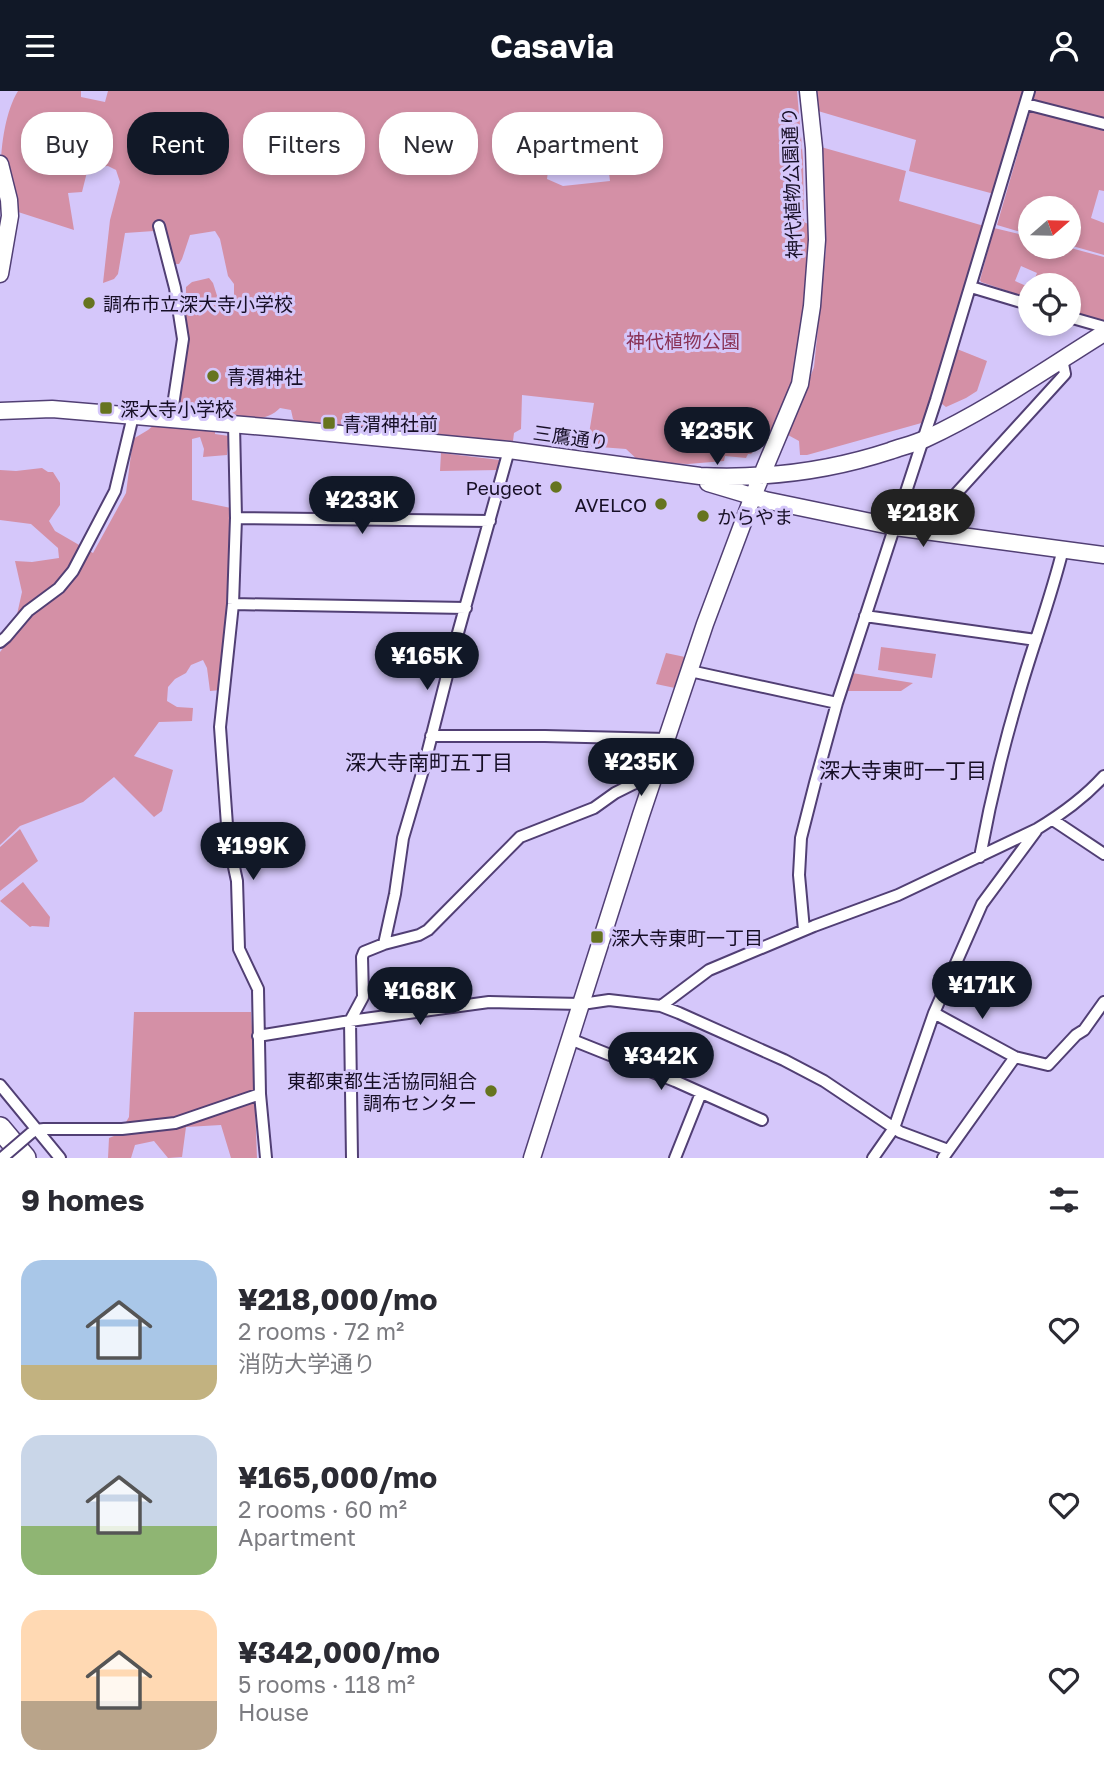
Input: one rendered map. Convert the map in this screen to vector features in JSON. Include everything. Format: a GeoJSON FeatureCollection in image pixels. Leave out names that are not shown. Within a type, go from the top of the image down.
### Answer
{"type":"FeatureCollection","features":[{"type":"Feature","properties":{"kind":"highway"},"geometry":{"type":"LineString","coordinates":[[0,1128],[25,1158]]}},
{"type":"Feature","properties":{"kind":"street","name":"神代植物公園通り"},"geometry":{"type":"LineString","coordinates":[[531,1158],[705,624],[753,496],[800,384],[812,306],[817,230],[814,148],[808,91]]}},
{"type":"Feature","properties":{"kind":"street"},"geometry":{"type":"LineString","coordinates":[[804,930],[799,875],[801,838],[837,703],[971,287],[1029,91]]}},
{"type":"Feature","properties":{"kind":"street"},"geometry":{"type":"LineString","coordinates":[[1026,104],[1104,124]]}},
{"type":"Feature","properties":{"kind":"street"},"geometry":{"type":"LineString","coordinates":[[0,164],[10,216],[0,274]]}},
{"type":"Feature","properties":{"kind":"street"},"geometry":{"type":"LineString","coordinates":[[159,226],[175,288],[183,339],[172,419]]}},
{"type":"Feature","properties":{"kind":"street"},"geometry":{"type":"LineString","coordinates":[[971,287],[1018,301]]}},
{"type":"Feature","properties":{"kind":"street"},"geometry":{"type":"LineString","coordinates":[[1081,320],[1104,327]]}},
{"type":"Feature","properties":{"kind":"street","name":"三鷹通り"},"geometry":{"type":"LineString","coordinates":[[0,411],[52,409],[133,415],[509,450],[671,473],[762,476],[847,463],[923,440],[967,417],[1104,333]]}},
{"type":"Feature","properties":{"kind":"street"},"geometry":{"type":"LineString","coordinates":[[925,531],[1065,374],[1062,359]]}},
{"type":"Feature","properties":{"kind":"street"},"geometry":{"type":"LineString","coordinates":[[0,642],[28,611],[59,587],[73,571],[115,491],[133,415]]}},
{"type":"Feature","properties":{"kind":"street"},"geometry":{"type":"LineString","coordinates":[[234,424],[236,518],[233,604],[220,727],[228,839],[237,881],[239,949],[258,989],[260,1094],[266,1158]]}},
{"type":"Feature","properties":{"kind":"street"},"geometry":{"type":"LineString","coordinates":[[384,944],[403,838],[509,450]]}},
{"type":"Feature","properties":{"kind":"street"},"geometry":{"type":"LineString","coordinates":[[671,473],[765,500],[895,527],[1104,555]]}},
{"type":"Feature","properties":{"kind":"street"},"geometry":{"type":"LineString","coordinates":[[236,518],[490,521]]}},
{"type":"Feature","properties":{"kind":"street"},"geometry":{"type":"LineString","coordinates":[[980,857],[1002,753],[1063,549]]}},
{"type":"Feature","properties":{"kind":"street"},"geometry":{"type":"LineString","coordinates":[[233,604],[466,608]]}},
{"type":"Feature","properties":{"kind":"street"},"geometry":{"type":"LineString","coordinates":[[866,616],[1036,640]]}},
{"type":"Feature","properties":{"kind":"street"},"geometry":{"type":"LineString","coordinates":[[690,671],[837,703]]}},
{"type":"Feature","properties":{"kind":"street"},"geometry":{"type":"LineString","coordinates":[[431,736],[667,739]]}},
{"type":"Feature","properties":{"kind":"street"},"geometry":{"type":"LineString","coordinates":[[352,1158],[350,1021],[363,997],[364,953],[428,930],[520,837],[594,808],[615,793],[655,776]]}},
{"type":"Feature","properties":{"kind":"street"},"geometry":{"type":"LineString","coordinates":[[661,1006],[709,970],[804,930],[898,895],[1038,829],[1090,792],[1104,776]]}},
{"type":"Feature","properties":{"kind":"street"},"geometry":{"type":"LineString","coordinates":[[1053,820],[1104,853]]}},
{"type":"Feature","properties":{"kind":"street"},"geometry":{"type":"LineString","coordinates":[[873,1158],[894,1128],[934,1013],[982,904],[1038,829]]}},
{"type":"Feature","properties":{"kind":"street"},"geometry":{"type":"LineString","coordinates":[[258,1036],[489,1002],[582,1004],[609,1000],[661,1006],[794,1065],[824,1081],[900,1132],[946,1154],[1015,1057]]}},
{"type":"Feature","properties":{"kind":"street"},"geometry":{"type":"LineString","coordinates":[[934,1013],[1015,1057],[1048,1065],[1084,1030],[1104,1002]]}},
{"type":"Feature","properties":{"kind":"street"},"geometry":{"type":"LineString","coordinates":[[570,1039],[762,1120]]}},
{"type":"Feature","properties":{"kind":"street"},"geometry":{"type":"LineString","coordinates":[[0,1085],[33,1131],[60,1158]]}},
{"type":"Feature","properties":{"kind":"street"},"geometry":{"type":"LineString","coordinates":[[675,1158],[701,1093]]}},
{"type":"Feature","properties":{"kind":"street"},"geometry":{"type":"LineString","coordinates":[[2,1157],[33,1131],[122,1129],[175,1123],[260,1094]]}},
{"type":"Feature","properties":{"kind":"green space","name":"神代植物公園"},"geometry":{"type":"Polygon","coordinates":[[[18,91],[81,91],[81,97],[105,102],[108,91],[797,91],[803,159],[804,222],[810,225],[808,294],[793,387],[778,425],[746,458],[725,456],[724,461],[688,464],[640,462],[626,449],[587,446],[594,403],[522,395],[521,429],[514,433],[513,441],[319,426],[297,428],[291,410],[280,408],[259,419],[216,420],[215,434],[229,436],[227,455],[203,457],[204,449],[200,437],[192,439],[192,500],[231,508],[221,690],[210,691],[207,668],[203,660],[191,665],[186,673],[168,687],[167,701],[177,707],[193,708],[192,721],[159,722],[134,756],[173,770],[162,811],[154,817],[114,777],[83,802],[20,826],[0,845],[0,652],[12,637],[22,592],[15,561],[32,562],[59,558],[58,548],[31,524],[0,520],[0,470],[42,468],[53,472],[60,483],[60,505],[49,521],[55,531],[93,553],[126,493],[133,439],[167,414],[185,356],[186,287],[192,282],[209,278],[219,302],[234,300],[234,284],[228,276],[220,239],[215,231],[190,235],[179,264],[162,264],[154,231],[125,233],[118,274],[114,279],[103,283],[110,220],[120,182],[113,168],[113,112],[21,112],[21,175],[86,175],[82,192],[68,193],[74,230],[15,211],[1,175],[4,131],[18,91]]]}},
{"type":"Feature","properties":{"kind":"green space"},"geometry":{"type":"Polygon","coordinates":[[[817,91],[1024,91],[994,194],[909,171],[916,140],[818,111],[817,91]]]}},
{"type":"Feature","properties":{"kind":"green space"},"geometry":{"type":"Polygon","coordinates":[[[1034,91],[1104,91],[1104,123],[1036,105],[1031,100],[1034,91]]]}},
{"type":"Feature","properties":{"kind":"green space"},"geometry":{"type":"Polygon","coordinates":[[[1030,111],[1104,131],[1104,191],[1099,190],[1091,218],[1104,223],[1104,255],[1082,249],[1082,196],[1018,196],[1018,231],[997,225],[1030,111]]]}},
{"type":"Feature","properties":{"kind":"green space"},"geometry":{"type":"Polygon","coordinates":[[[821,147],[906,171],[899,201],[984,226],[925,422],[800,455],[799,441],[788,435],[814,367],[826,248],[821,147]]]}},
{"type":"Feature","properties":{"kind":"green space"},"geometry":{"type":"Polygon","coordinates":[[[994,228],[1018,234],[1018,259],[1082,259],[1082,251],[1104,257],[1104,322],[1081,315],[1081,273],[1037,273],[1021,266],[1015,281],[1018,282],[1018,295],[980,280],[994,228]]]}},
{"type":"Feature","properties":{"kind":"green space"},"geometry":{"type":"Polygon","coordinates":[[[957,349],[987,361],[977,391],[946,407],[938,401],[957,349]]]}},
{"type":"Feature","properties":{"kind":"green space"},"geometry":{"type":"Polygon","coordinates":[[[441,453],[500,460],[499,470],[440,471],[441,453]]]}},
{"type":"Feature","properties":{"kind":"green space"},"geometry":{"type":"Polygon","coordinates":[[[383,641],[424,641],[425,658],[449,658],[445,673],[384,671],[383,641]]]}},
{"type":"Feature","properties":{"kind":"green space"},"geometry":{"type":"Polygon","coordinates":[[[881,647],[936,654],[932,678],[878,670],[881,647]]]}},
{"type":"Feature","properties":{"kind":"green space"},"geometry":{"type":"Polygon","coordinates":[[[666,653],[685,657],[675,688],[656,684],[666,653]]]}},
{"type":"Feature","properties":{"kind":"green space"},"geometry":{"type":"Polygon","coordinates":[[[852,673],[913,683],[901,691],[847,691],[852,673]]]}},
{"type":"Feature","properties":{"kind":"green space"},"geometry":{"type":"Polygon","coordinates":[[[20,829],[38,861],[0,891],[0,847],[20,829]]]}},
{"type":"Feature","properties":{"kind":"green space"},"geometry":{"type":"Polygon","coordinates":[[[23,882],[50,917],[49,927],[30,927],[0,901],[23,882]]]}},
{"type":"Feature","properties":{"kind":"green space"},"geometry":{"type":"Polygon","coordinates":[[[134,1012],[251,1012],[254,1058],[265,1062],[266,1076],[254,1079],[257,1158],[231,1158],[221,1125],[186,1127],[182,1157],[168,1158],[154,1141],[135,1145],[131,1158],[108,1158],[109,1138],[119,1134],[129,1117],[134,1012]]]}},
{"type":"Feature","properties":{"kind":"place","name":"調布市立深大寺小学校"},"geometry":{"type":"Point","coordinates":[89,303]}},
{"type":"Feature","properties":{"kind":"place","name":"青渭神社"},"geometry":{"type":"Point","coordinates":[213,376]}},
{"type":"Feature","properties":{"kind":"place","name":"深大寺小学校"},"geometry":{"type":"Point","coordinates":[106,408]}},
{"type":"Feature","properties":{"kind":"place","name":"青渭神社前"},"geometry":{"type":"Point","coordinates":[329,423]}},
{"type":"Feature","properties":{"kind":"place","name":"Peugeot"},"geometry":{"type":"Point","coordinates":[556,487]}},
{"type":"Feature","properties":{"kind":"place","name":"AVELCO"},"geometry":{"type":"Point","coordinates":[661,504]}},
{"type":"Feature","properties":{"kind":"place","name":"からやま"},"geometry":{"type":"Point","coordinates":[703,516]}},
{"type":"Feature","properties":{"kind":"place","name":"深大寺東町一丁目"},"geometry":{"type":"Point","coordinates":[597,937]}},
{"type":"Feature","properties":{"kind":"place","name":"東都東都生活協同組合 調布センター"},"geometry":{"type":"Point","coordinates":[491,1091]}},
{"type":"Feature","properties":{"kind":"district","name":"深大寺南町五丁目"},"geometry":{"type":"Point","coordinates":[429,762]}},
{"type":"Feature","properties":{"kind":"district","name":"深大寺東町一丁目"},"geometry":{"type":"Point","coordinates":[903,770]}}]}
